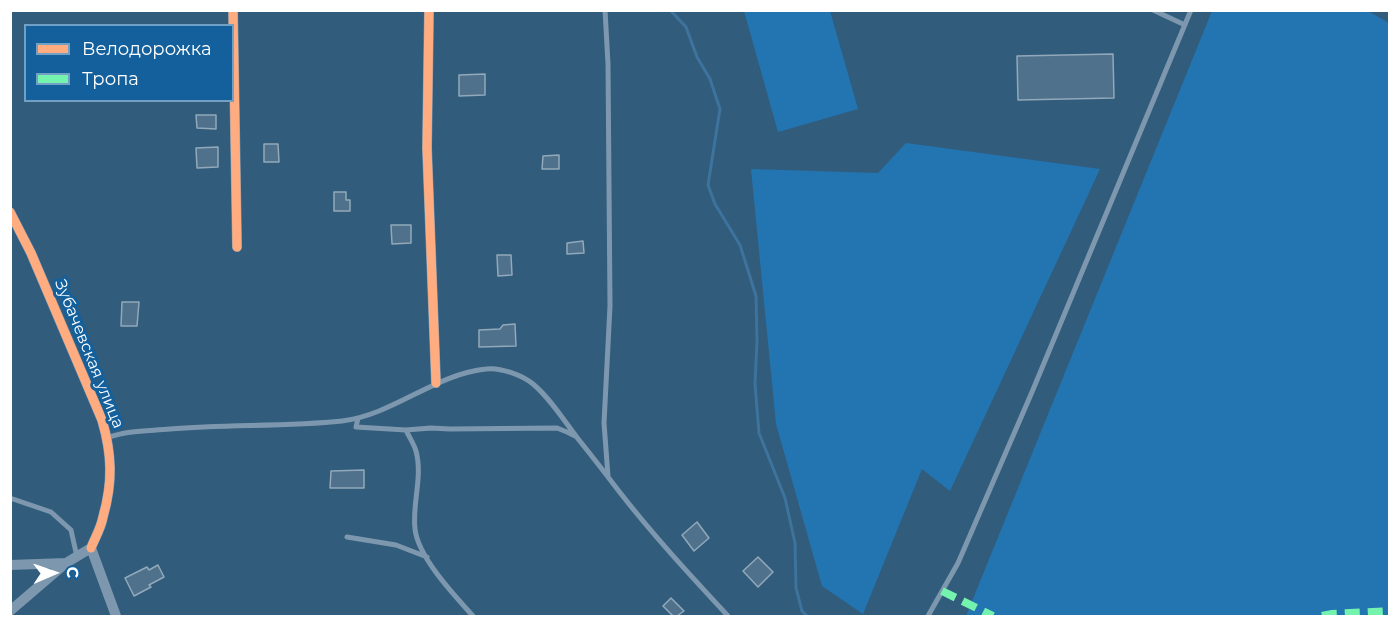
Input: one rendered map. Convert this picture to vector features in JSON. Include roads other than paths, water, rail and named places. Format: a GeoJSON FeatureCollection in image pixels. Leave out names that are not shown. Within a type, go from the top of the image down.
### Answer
{"type":"FeatureCollection","features":[{"type":"Feature","properties":{"kind":"street"},"geometry":{"type":"LineString","coordinates":[[429,10],[427,148],[436,383]]}},
{"type":"Feature","properties":{"kind":"street"},"geometry":{"type":"LineString","coordinates":[[234,69],[237,247]]}},
{"type":"Feature","properties":{"kind":"street","name":"Зубачевская улица"},"geometry":{"type":"LineString","coordinates":[[10,212],[31,252],[102,420],[107,438],[110,451],[110,479],[103,518],[91,548]]}},
{"type":"Feature","properties":{"kind":"street"},"geometry":{"type":"LineString","coordinates":[[10,611],[66,563],[91,548],[116,616]]}},
{"type":"Feature","properties":{"kind":"street"},"geometry":{"type":"LineString","coordinates":[[10,565],[66,563]]}},
{"type":"Feature","properties":{"kind":"lane"},"geometry":{"type":"LineString","coordinates":[[605,10],[608,64],[610,306],[604,423],[608,477]]}},
{"type":"Feature","properties":{"kind":"lane"},"geometry":{"type":"LineString","coordinates":[[1153,10],[1185,25]]}},
{"type":"Feature","properties":{"kind":"lane"},"geometry":{"type":"LineString","coordinates":[[928,616],[958,563],[972,531],[1046,360],[1191,10]]}},
{"type":"Feature","properties":{"kind":"lane"},"geometry":{"type":"LineString","coordinates":[[107,438],[145,431],[341,421],[358,418],[405,400],[436,383],[472,371],[488,368],[504,370],[532,383],[555,407],[608,477],[677,561],[728,616]]}},
{"type":"Feature","properties":{"kind":"lane"},"geometry":{"type":"LineString","coordinates":[[358,418],[356,427],[406,430],[557,428],[579,439]]}},
{"type":"Feature","properties":{"kind":"lane"},"geometry":{"type":"LineString","coordinates":[[406,430],[416,449],[419,471],[415,530],[420,545],[449,590],[473,616]]}},
{"type":"Feature","properties":{"kind":"lane"},"geometry":{"type":"LineString","coordinates":[[10,498],[51,512],[65,524],[71,530],[77,557]]}},
{"type":"Feature","properties":{"kind":"lane"},"geometry":{"type":"LineString","coordinates":[[347,537],[396,545],[427,558]]}},
{"type":"Feature","properties":{"kind":"waterway"},"geometry":{"type":"LineString","coordinates":[[670,10],[686,27],[697,57],[710,79],[720,109],[708,185],[715,204],[740,245],[756,296],[755,384],[759,433],[785,498],[795,543],[796,588],[802,611],[807,616]]}}]}
